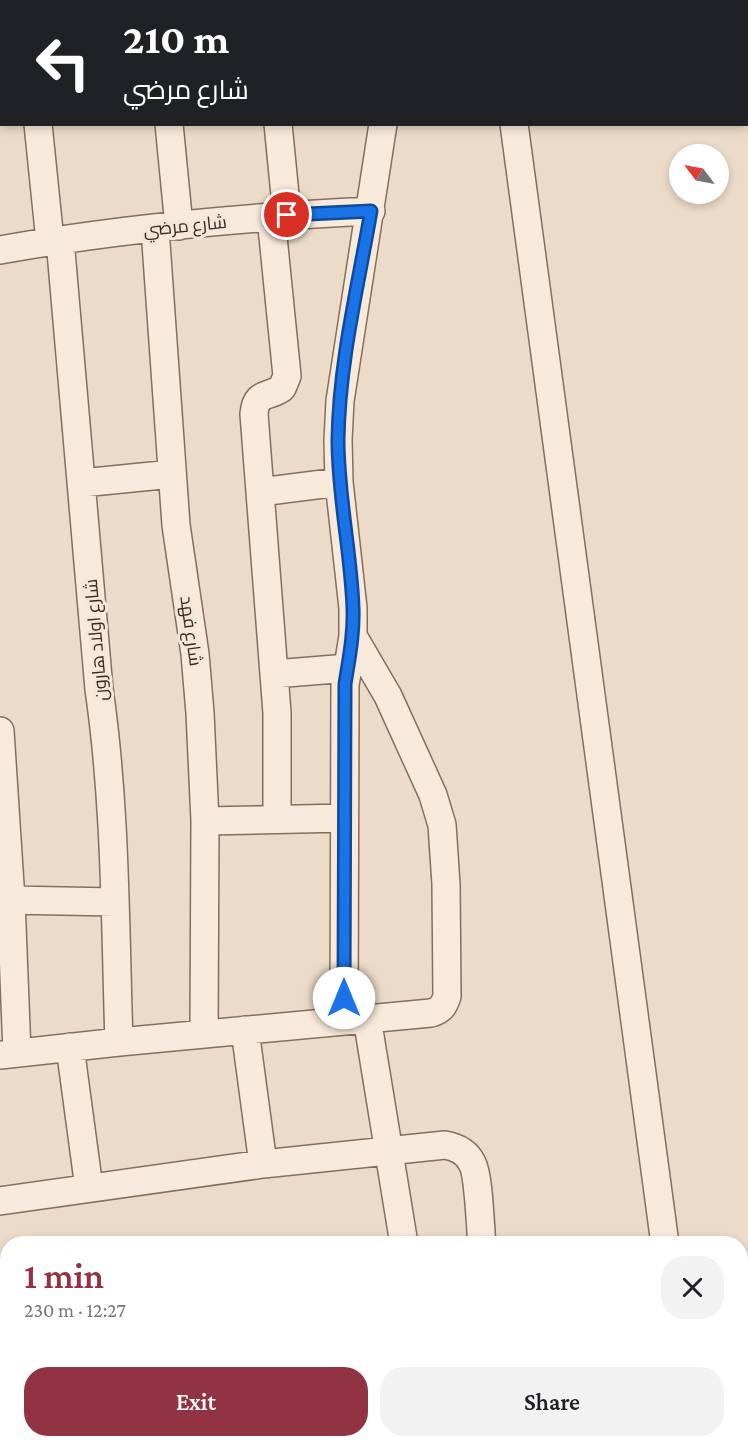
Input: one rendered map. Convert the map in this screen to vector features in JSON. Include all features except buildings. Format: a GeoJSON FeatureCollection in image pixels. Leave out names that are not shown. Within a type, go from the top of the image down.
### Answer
{"type":"FeatureCollection","features":[{"type":"Feature","properties":{"kind":"street","name":"شارع اولاد هارون"},"geometry":{"type":"LineString","coordinates":[[38,126],[55,240],[82,483],[99,689],[106,740],[115,902],[119,1042]]}},
{"type":"Feature","properties":{"kind":"street","name":"شارع فهد"},"geometry":{"type":"LineString","coordinates":[[169,126],[167,228],[172,474],[176,525],[195,654],[200,713],[206,821],[204,1034]]}},
{"type":"Feature","properties":{"kind":"street"},"geometry":{"type":"LineString","coordinates":[[277,819],[277,713],[255,405],[266,394],[282,388],[287,376],[279,216],[278,126]]}},
{"type":"Feature","properties":{"kind":"street"},"geometry":{"type":"LineString","coordinates":[[383,126],[371,211],[344,367],[338,440],[339,482],[352,599],[353,636],[345,684],[344,818],[355,1019],[388,1150],[403,1236]]}},
{"type":"Feature","properties":{"kind":"street"},"geometry":{"type":"LineString","coordinates":[[514,126],[664,1236]]}},
{"type":"Feature","properties":{"kind":"street","name":"شارع مرضي"},"geometry":{"type":"LineString","coordinates":[[0,250],[55,240],[279,216],[371,211]]}},
{"type":"Feature","properties":{"kind":"street"},"geometry":{"type":"LineString","coordinates":[[82,483],[172,474]]}},
{"type":"Feature","properties":{"kind":"street"},"geometry":{"type":"LineString","coordinates":[[260,492],[339,482]]}},
{"type":"Feature","properties":{"kind":"street"},"geometry":{"type":"LineString","coordinates":[[0,731],[11,900],[8,1054],[439,1011],[447,996],[447,884],[442,825],[433,795],[388,696],[353,636]]}},
{"type":"Feature","properties":{"kind":"street"},"geometry":{"type":"LineString","coordinates":[[274,674],[348,668]]}},
{"type":"Feature","properties":{"kind":"street"},"geometry":{"type":"LineString","coordinates":[[206,821],[344,818]]}},
{"type":"Feature","properties":{"kind":"street"},"geometry":{"type":"LineString","coordinates":[[11,900],[115,902]]}},
{"type":"Feature","properties":{"kind":"street"},"geometry":{"type":"LineString","coordinates":[[244,1030],[263,1164]]}},
{"type":"Feature","properties":{"kind":"street"},"geometry":{"type":"LineString","coordinates":[[70,1047],[89,1188]]}},
{"type":"Feature","properties":{"kind":"street"},"geometry":{"type":"LineString","coordinates":[[0,1201],[263,1164],[445,1146],[457,1148],[472,1163],[481,1236]]}},
{"type":"Feature","properties":{"kind":"route"},"geometry":{"type":"LineString","coordinates":[[287,215],[371,211],[344,367],[338,440],[341,507],[353,608],[353,636],[345,684],[344,998]]}}]}
